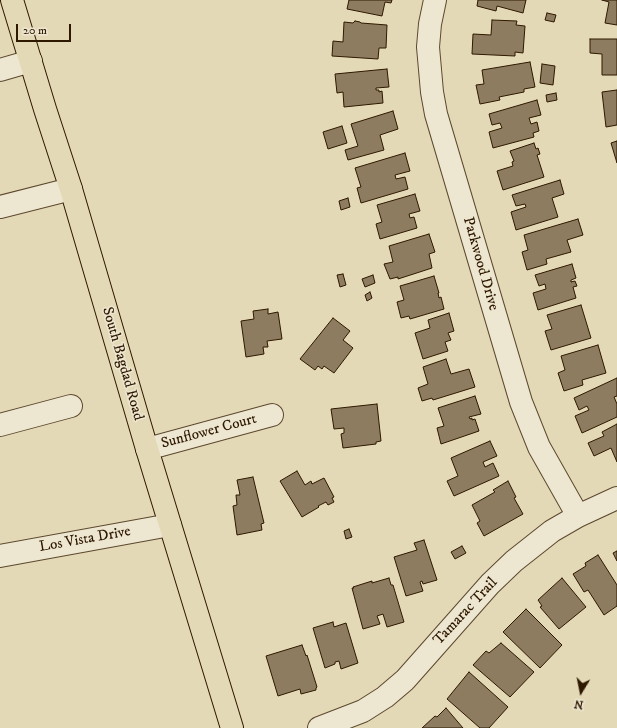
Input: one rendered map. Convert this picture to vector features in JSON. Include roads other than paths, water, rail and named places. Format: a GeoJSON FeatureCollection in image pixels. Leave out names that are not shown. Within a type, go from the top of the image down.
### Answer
{"type":"FeatureCollection","features":[{"type":"Feature","properties":{"kind":"main road","name":"South Bagdad Road"},"geometry":{"type":"LineString","coordinates":[[12,0],[71,189],[147,449],[232,728]]}},
{"type":"Feature","properties":{"kind":"street","name":"Parkwood Drive"},"geometry":{"type":"LineString","coordinates":[[435,0],[430,24],[428,47],[431,84],[436,114],[521,402],[539,446],[578,516]]}},
{"type":"Feature","properties":{"kind":"street"},"geometry":{"type":"LineString","coordinates":[[0,70],[31,61]]}},
{"type":"Feature","properties":{"kind":"street"},"geometry":{"type":"LineString","coordinates":[[0,207],[71,189]]}},
{"type":"Feature","properties":{"kind":"street"},"geometry":{"type":"LineString","coordinates":[[0,425],[71,406]]}},
{"type":"Feature","properties":{"kind":"street","name":"Sunflower Court"},"geometry":{"type":"LineString","coordinates":[[147,449],[272,415]]}},
{"type":"Feature","properties":{"kind":"street","name":"Tamarac Trail"},"geometry":{"type":"LineString","coordinates":[[319,728],[363,711],[385,697],[405,680],[490,584],[514,561],[552,531],[578,516],[617,498]]}},
{"type":"Feature","properties":{"kind":"street","name":"Los Vista Drive"},"geometry":{"type":"LineString","coordinates":[[0,556],[170,524]]}}]}
